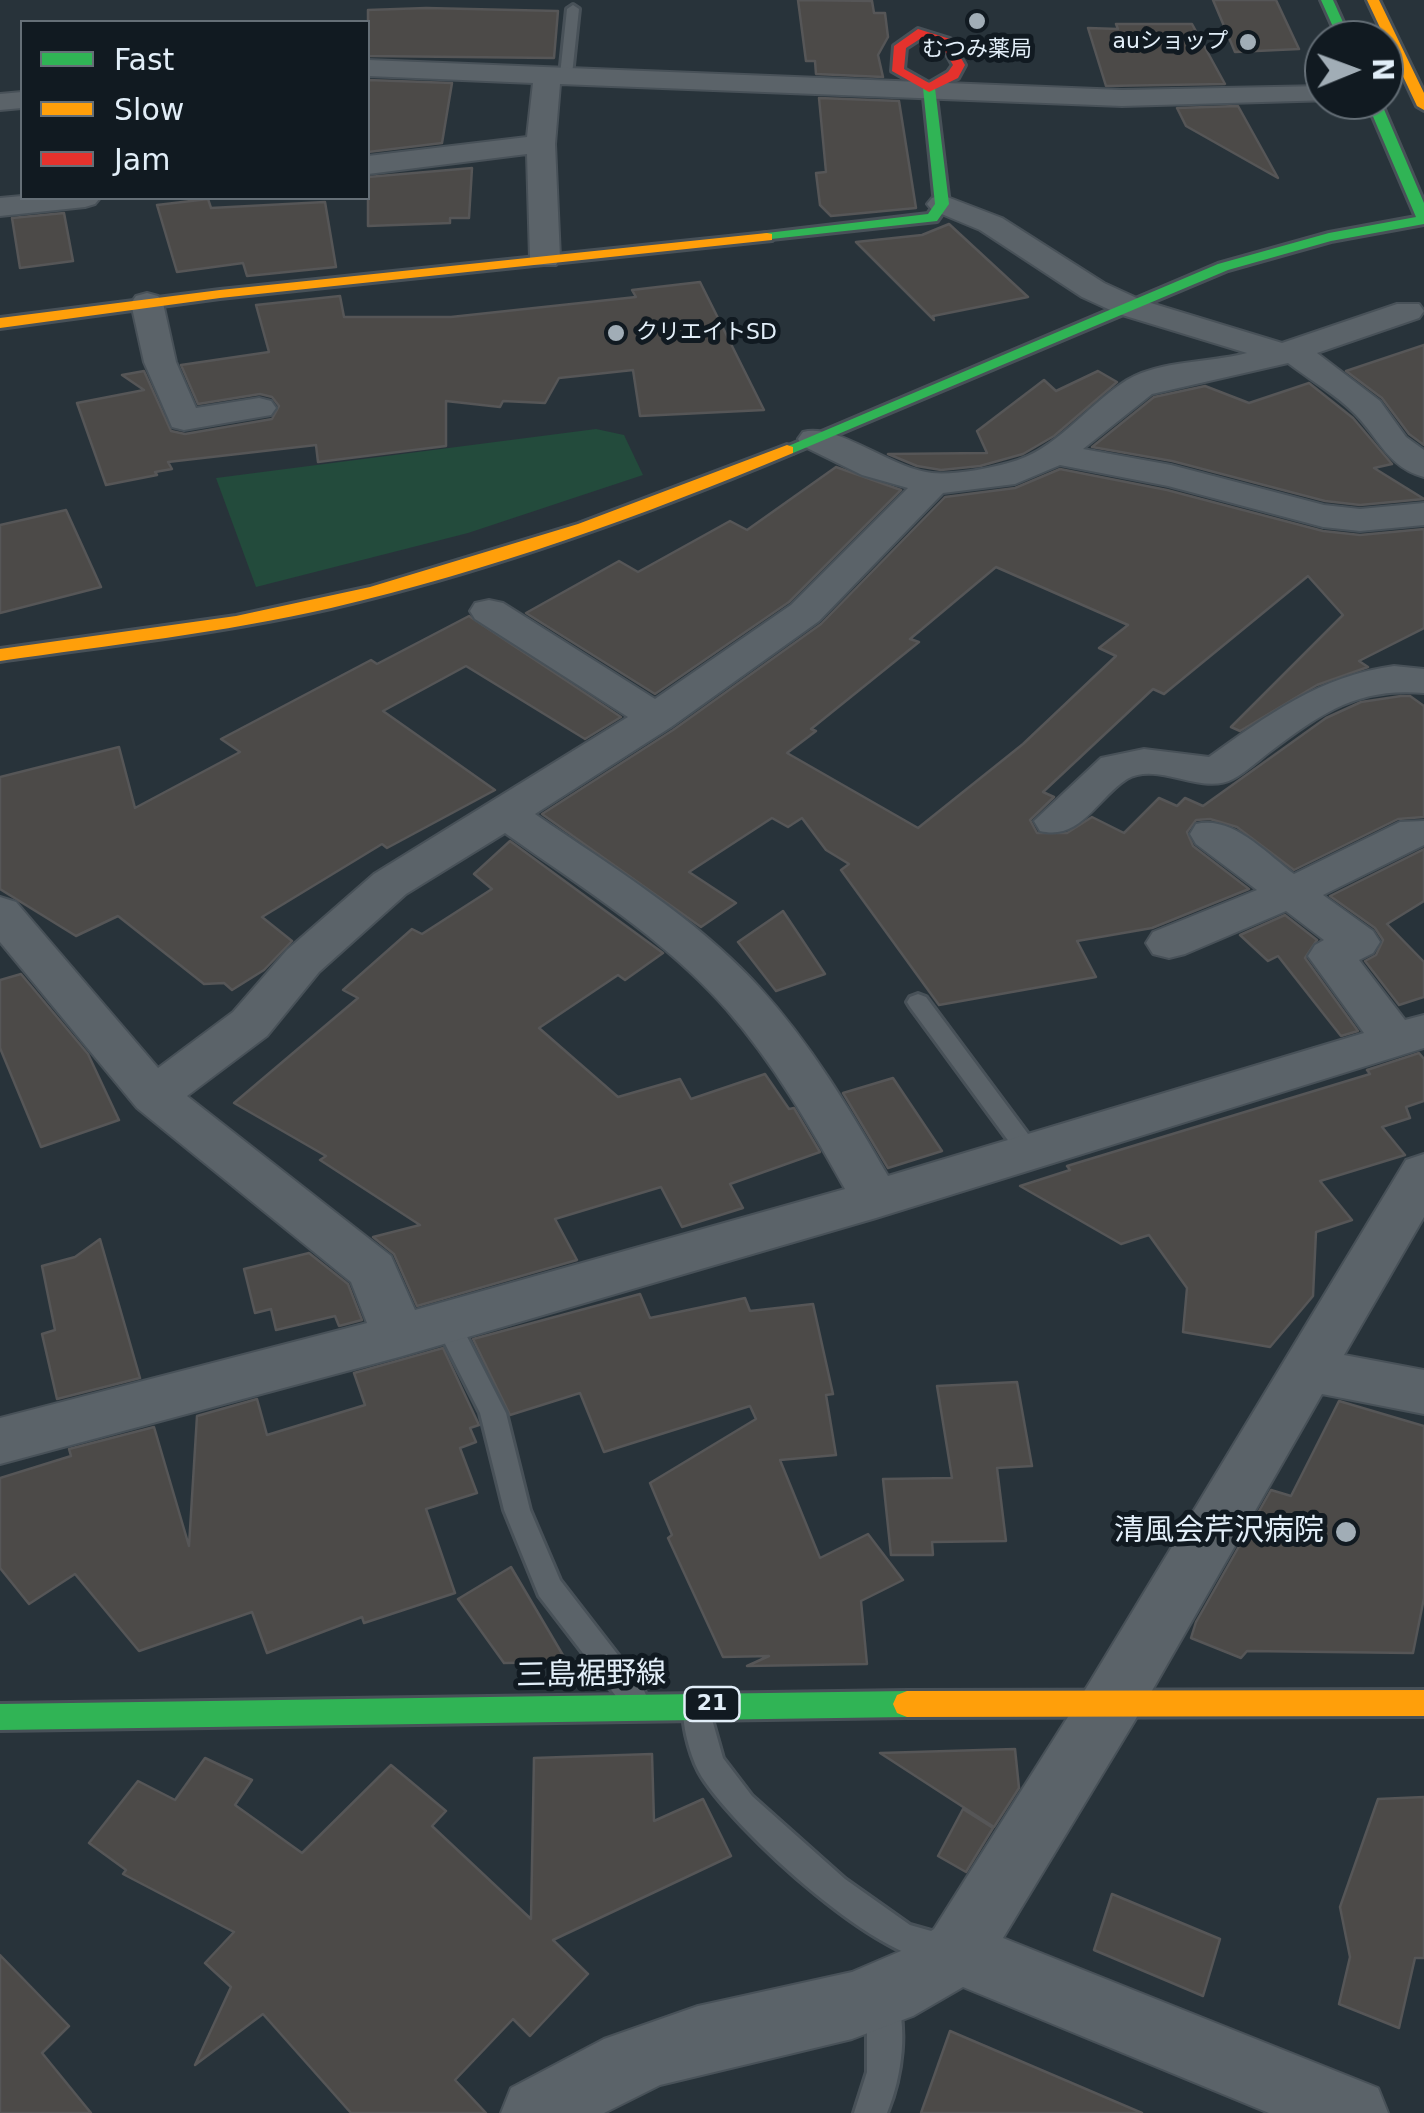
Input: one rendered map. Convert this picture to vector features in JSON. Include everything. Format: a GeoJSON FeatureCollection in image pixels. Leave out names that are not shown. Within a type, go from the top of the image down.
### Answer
{"type":"FeatureCollection","features":[{"type":"Feature","properties":{"kind":"street"},"geometry":{"type":"LineString","coordinates":[[1373,0],[1422,95]]}},
{"type":"Feature","properties":{"kind":"street"},"geometry":{"type":"LineString","coordinates":[[921,24],[953,47],[959,64],[953,76],[930,88],[898,71],[894,55],[921,24]]}},
{"type":"Feature","properties":{"kind":"street"},"geometry":{"type":"LineString","coordinates":[[370,68],[1122,98],[1304,94]]}},
{"type":"Feature","properties":{"kind":"street"},"geometry":{"type":"LineString","coordinates":[[545,258],[542,144],[557,74]]}},
{"type":"Feature","properties":{"kind":"street"},"geometry":{"type":"LineString","coordinates":[[0,323],[545,258],[904,224],[932,218],[942,204],[930,88]]}},
{"type":"Feature","properties":{"kind":"street"},"geometry":{"type":"LineString","coordinates":[[0,655],[227,623],[374,592],[660,504],[1224,267],[1329,237],[1424,220],[1382,120]]}},
{"type":"Feature","properties":{"kind":"street"},"geometry":{"type":"LineString","coordinates":[[370,165],[542,144]]}},
{"type":"Feature","properties":{"kind":"street"},"geometry":{"type":"LineString","coordinates":[[0,207],[66,200]]}},
{"type":"Feature","properties":{"kind":"street"},"geometry":{"type":"LineString","coordinates":[[942,204],[991,224],[1093,290],[1130,307],[1288,353],[1345,387],[1368,408],[1394,444],[1424,466]]}},
{"type":"Feature","properties":{"kind":"street"},"geometry":{"type":"LineString","coordinates":[[147,303],[160,362],[184,420],[259,408]]}},
{"type":"Feature","properties":{"kind":"street"},"geometry":{"type":"LineString","coordinates":[[815,439],[874,468],[932,484],[1015,473],[1055,454],[1140,387],[1162,378],[1216,371],[1288,353],[1408,311]]}},
{"type":"Feature","properties":{"kind":"street"},"geometry":{"type":"LineString","coordinates":[[1055,454],[1171,476],[1323,516],[1360,520],[1424,514]]}},
{"type":"Feature","properties":{"kind":"street"},"geometry":{"type":"LineString","coordinates":[[154,1096],[250,1024],[303,961],[390,884],[657,718],[825,596],[932,484]]}},
{"type":"Feature","properties":{"kind":"street"},"geometry":{"type":"LineString","coordinates":[[489,610],[657,718]]}},
{"type":"Feature","properties":{"kind":"street"},"geometry":{"type":"LineString","coordinates":[[1056,821],[1116,767],[1144,762],[1217,771],[1288,717],[1360,683],[1395,675],[1424,681]]}},
{"type":"Feature","properties":{"kind":"street"},"geometry":{"type":"LineString","coordinates":[[506,814],[663,927],[740,994],[804,1075],[876,1199]]}},
{"type":"Feature","properties":{"kind":"street"},"geometry":{"type":"LineString","coordinates":[[1169,943],[1290,892],[1415,832]]}},
{"type":"Feature","properties":{"kind":"street"},"geometry":{"type":"LineString","coordinates":[[3,1427],[423,1329],[876,1199],[1409,1035],[1331,956],[1357,942],[1211,834]]}},
{"type":"Feature","properties":{"kind":"street"},"geometry":{"type":"LineString","coordinates":[[0,912],[154,1096],[373,1270],[423,1329]]}},
{"type":"Feature","properties":{"kind":"street"},"geometry":{"type":"LineString","coordinates":[[536,2113],[598,2078],[660,2052],[883,1996],[928,1976],[956,1952],[1112,1702],[1424,1173]]}},
{"type":"Feature","properties":{"kind":"street"},"geometry":{"type":"LineString","coordinates":[[1308,1370],[1424,1392]]}},
{"type":"Feature","properties":{"kind":"street","name":"三島裾野線"},"geometry":{"type":"LineString","coordinates":[[0,1717],[696,1704],[1424,1703]]}},
{"type":"Feature","properties":{"kind":"street"},"geometry":{"type":"LineString","coordinates":[[956,1952],[1353,2113]]}},
{"type":"Feature","properties":{"kind":"lane"},"geometry":{"type":"LineString","coordinates":[[557,74],[573,9]]}},
{"type":"Feature","properties":{"kind":"lane"},"geometry":{"type":"LineString","coordinates":[[918,1002],[1029,1152]]}},
{"type":"Feature","properties":{"kind":"lane"},"geometry":{"type":"LineString","coordinates":[[423,1329],[493,1413],[517,1510],[550,1587],[640,1706]]}},
{"type":"Feature","properties":{"kind":"lane"},"geometry":{"type":"LineString","coordinates":[[696,1704],[710,1764],[741,1806],[834,1890],[904,1938],[956,1952]]}},
{"type":"Feature","properties":{"kind":"lane"},"geometry":{"type":"LineString","coordinates":[[870,2113],[882,2090],[886,2059],[883,1996]]}},
{"type":"Feature","properties":{"kind":"green space"},"geometry":{"type":"Polygon","coordinates":[[[596,429],[624,435],[643,475],[468,533],[256,587],[216,478],[596,429]]]}},
{"type":"Feature","properties":{"kind":"building"},"geometry":{"type":"Polygon","coordinates":[[[798,0],[872,1],[874,13],[885,13],[888,37],[878,55],[883,77],[816,74],[815,61],[806,61],[798,0]]]}},
{"type":"Feature","properties":{"kind":"building"},"geometry":{"type":"Polygon","coordinates":[[[1213,0],[1276,0],[1299,49],[1235,52],[1213,0]]]}},
{"type":"Feature","properties":{"kind":"building"},"geometry":{"type":"Polygon","coordinates":[[[368,10],[558,11],[554,58],[370,56],[368,10]]]}},
{"type":"Feature","properties":{"kind":"building"},"geometry":{"type":"Polygon","coordinates":[[[1116,24],[1192,24],[1225,84],[1106,86],[1088,28],[1118,29],[1116,24]]]}},
{"type":"Feature","properties":{"kind":"building"},"geometry":{"type":"Polygon","coordinates":[[[370,80],[452,83],[442,143],[370,152],[370,80]]]}},
{"type":"Feature","properties":{"kind":"building"},"geometry":{"type":"Polygon","coordinates":[[[819,98],[899,101],[916,208],[831,216],[820,205],[816,173],[826,172],[819,98]]]}},
{"type":"Feature","properties":{"kind":"building"},"geometry":{"type":"Polygon","coordinates":[[[1238,106],[1278,178],[1186,126],[1177,108],[1238,106]]]}},
{"type":"Feature","properties":{"kind":"building"},"geometry":{"type":"Polygon","coordinates":[[[472,168],[469,218],[450,218],[450,223],[368,226],[370,177],[472,168]]]}},
{"type":"Feature","properties":{"kind":"building"},"geometry":{"type":"Polygon","coordinates":[[[200,200],[208,200],[211,208],[325,202],[336,267],[247,276],[243,263],[177,272],[157,205],[200,200]]]}},
{"type":"Feature","properties":{"kind":"building"},"geometry":{"type":"Polygon","coordinates":[[[64,213],[73,261],[20,268],[12,218],[64,213]]]}},
{"type":"Feature","properties":{"kind":"building"},"geometry":{"type":"Polygon","coordinates":[[[949,224],[1028,297],[933,316],[934,320],[856,242],[922,235],[949,224]]]}},
{"type":"Feature","properties":{"kind":"building"},"geometry":{"type":"Polygon","coordinates":[[[700,282],[764,410],[640,416],[633,370],[559,378],[545,403],[503,401],[500,407],[446,401],[446,446],[318,462],[316,445],[168,462],[172,469],[155,472],[157,475],[106,485],[77,403],[144,390],[122,375],[144,371],[171,431],[185,434],[272,419],[279,406],[272,397],[260,394],[198,404],[181,365],[269,352],[256,305],[340,296],[344,317],[451,317],[636,297],[632,290],[700,282]]]}},
{"type":"Feature","properties":{"kind":"building"},"geometry":{"type":"Polygon","coordinates":[[[1424,345],[1424,445],[1409,434],[1382,398],[1346,371],[1424,345]]]}},
{"type":"Feature","properties":{"kind":"building"},"geometry":{"type":"Polygon","coordinates":[[[1098,371],[1117,382],[1054,436],[1023,454],[980,466],[941,470],[917,466],[888,454],[987,453],[977,431],[1044,380],[1056,391],[1098,371]]]}},
{"type":"Feature","properties":{"kind":"building"},"geometry":{"type":"Polygon","coordinates":[[[1309,383],[1353,418],[1392,464],[1374,468],[1424,499],[1360,505],[1325,501],[1172,461],[1092,447],[1154,397],[1205,386],[1249,403],[1309,383]]]}},
{"type":"Feature","properties":{"kind":"building"},"geometry":{"type":"Polygon","coordinates":[[[836,467],[901,490],[789,602],[655,694],[526,613],[619,561],[638,572],[730,521],[747,530],[836,467]]]}},
{"type":"Feature","properties":{"kind":"building"},"geometry":{"type":"Polygon","coordinates":[[[1060,469],[1167,490],[1323,531],[1360,535],[1424,529],[1424,628],[1359,661],[1368,667],[1317,685],[1240,731],[1231,727],[1343,615],[1308,576],[1164,694],[1153,689],[1043,792],[1054,797],[1030,820],[1037,833],[1067,833],[1092,817],[1124,833],[1159,798],[1177,806],[1185,798],[1203,806],[1326,718],[1361,702],[1401,696],[1410,696],[1424,706],[1424,817],[1398,819],[1294,870],[1237,827],[1210,819],[1196,820],[1187,832],[1193,846],[1249,889],[1152,928],[1077,941],[1096,977],[939,1005],[841,870],[849,864],[826,850],[802,818],[788,827],[772,818],[689,872],[736,903],[701,927],[542,814],[673,730],[821,624],[945,497],[1015,488],[1060,469]],[[996,567],[910,639],[919,642],[787,753],[918,828],[1023,744],[1116,656],[1099,648],[1128,625],[996,567]]]}},
{"type":"Feature","properties":{"kind":"building"},"geometry":{"type":"Polygon","coordinates":[[[66,510],[101,587],[0,613],[0,525],[66,510]]]}},
{"type":"Feature","properties":{"kind":"building"},"geometry":{"type":"Polygon","coordinates":[[[469,616],[621,717],[585,739],[466,666],[383,711],[495,790],[387,848],[382,844],[262,917],[292,941],[264,970],[232,990],[224,983],[204,984],[118,916],[76,936],[0,889],[0,777],[119,747],[135,808],[240,752],[221,739],[371,660],[377,664],[469,616]]]}},
{"type":"Feature","properties":{"kind":"building"},"geometry":{"type":"Polygon","coordinates":[[[510,841],[663,953],[625,980],[618,975],[539,1028],[618,1097],[680,1079],[691,1099],[765,1074],[789,1109],[794,1108],[820,1152],[730,1184],[743,1208],[682,1227],[661,1187],[555,1219],[577,1260],[417,1306],[394,1254],[373,1237],[420,1225],[320,1160],[326,1156],[234,1103],[358,998],[343,990],[412,929],[422,934],[492,889],[474,874],[510,841]]]}},
{"type":"Feature","properties":{"kind":"building"},"geometry":{"type":"Polygon","coordinates":[[[1424,849],[1424,901],[1387,924],[1424,962],[1424,997],[1399,1005],[1365,961],[1376,955],[1383,940],[1375,928],[1330,896],[1424,849]]]}},
{"type":"Feature","properties":{"kind":"building"},"geometry":{"type":"Polygon","coordinates":[[[783,911],[825,974],[776,991],[738,942],[783,911]]]}},
{"type":"Feature","properties":{"kind":"building"},"geometry":{"type":"Polygon","coordinates":[[[1285,915],[1317,940],[1305,958],[1358,1031],[1341,1036],[1278,956],[1268,961],[1240,935],[1285,915]]]}},
{"type":"Feature","properties":{"kind":"building"},"geometry":{"type":"Polygon","coordinates":[[[21,974],[88,1054],[119,1120],[41,1147],[0,1048],[0,980],[21,974]]]}},
{"type":"Feature","properties":{"kind":"building"},"geometry":{"type":"Polygon","coordinates":[[[1419,1053],[1424,1059],[1424,1101],[1406,1107],[1410,1118],[1382,1127],[1405,1155],[1320,1181],[1352,1220],[1316,1232],[1313,1296],[1270,1347],[1183,1332],[1187,1288],[1149,1235],[1121,1244],[1020,1186],[1070,1170],[1067,1166],[1370,1074],[1367,1070],[1419,1053]]]}},
{"type":"Feature","properties":{"kind":"building"},"geometry":{"type":"Polygon","coordinates":[[[893,1078],[942,1151],[888,1168],[843,1093],[893,1078]]]}},
{"type":"Feature","properties":{"kind":"building"},"geometry":{"type":"Polygon","coordinates":[[[100,1239],[140,1378],[57,1399],[42,1334],[55,1330],[42,1266],[75,1257],[100,1239]]]}},
{"type":"Feature","properties":{"kind":"building"},"geometry":{"type":"Polygon","coordinates":[[[309,1253],[348,1284],[362,1320],[339,1326],[335,1316],[276,1330],[271,1309],[255,1313],[244,1269],[309,1253]]]}},
{"type":"Feature","properties":{"kind":"building"},"geometry":{"type":"Polygon","coordinates":[[[640,1294],[650,1318],[745,1298],[750,1311],[813,1304],[833,1394],[826,1395],[836,1455],[780,1460],[820,1558],[868,1534],[903,1580],[861,1601],[867,1664],[747,1666],[769,1656],[723,1657],[668,1538],[672,1535],[650,1483],[756,1419],[750,1406],[604,1452],[580,1393],[510,1415],[473,1339],[640,1294]]]}},
{"type":"Feature","properties":{"kind":"building"},"geometry":{"type":"Polygon","coordinates":[[[443,1348],[479,1425],[470,1428],[476,1442],[460,1448],[477,1493],[426,1509],[455,1593],[364,1623],[362,1617],[267,1653],[252,1612],[139,1651],[75,1574],[29,1604],[0,1568],[0,1478],[71,1456],[69,1449],[154,1427],[189,1546],[197,1416],[257,1399],[267,1435],[365,1405],[354,1373],[443,1348]]]}},
{"type":"Feature","properties":{"kind":"building"},"geometry":{"type":"Polygon","coordinates":[[[1017,1382],[1032,1466],[997,1468],[1006,1541],[932,1542],[933,1555],[891,1555],[883,1479],[952,1478],[937,1386],[1017,1382]]]}},
{"type":"Feature","properties":{"kind":"building"},"geometry":{"type":"Polygon","coordinates":[[[1339,1401],[1424,1426],[1424,1598],[1413,1653],[1247,1651],[1241,1658],[1191,1638],[1196,1622],[1271,1490],[1291,1496],[1339,1401]]]}},
{"type":"Feature","properties":{"kind":"building"},"geometry":{"type":"Polygon","coordinates":[[[511,1567],[567,1662],[504,1663],[458,1599],[511,1567]]]}},
{"type":"Feature","properties":{"kind":"building"},"geometry":{"type":"Polygon","coordinates":[[[1015,1749],[1019,1788],[994,1827],[880,1753],[1015,1749]]]}},
{"type":"Feature","properties":{"kind":"building"},"geometry":{"type":"Polygon","coordinates":[[[652,1754],[654,1821],[703,1799],[731,1856],[553,1940],[588,1974],[530,2036],[513,2019],[455,2080],[486,2113],[351,2113],[263,2014],[195,2065],[231,1987],[205,1963],[234,1932],[123,1874],[126,1870],[89,1843],[138,1781],[175,1800],[205,1758],[252,1780],[235,1805],[302,1853],[391,1765],[446,1811],[432,1826],[531,1919],[534,1758],[652,1754]]]}},
{"type":"Feature","properties":{"kind":"building"},"geometry":{"type":"Polygon","coordinates":[[[1424,1797],[1424,1958],[1415,1958],[1399,2028],[1339,2004],[1350,1957],[1340,1907],[1378,1799],[1424,1797]]]}},
{"type":"Feature","properties":{"kind":"building"},"geometry":{"type":"Polygon","coordinates":[[[963,1809],[993,1828],[966,1872],[938,1856],[963,1809]]]}},
{"type":"Feature","properties":{"kind":"building"},"geometry":{"type":"Polygon","coordinates":[[[1112,1894],[1220,1939],[1203,1996],[1094,1950],[1112,1894]]]}},
{"type":"Feature","properties":{"kind":"building"},"geometry":{"type":"Polygon","coordinates":[[[0,1955],[69,2026],[42,2053],[91,2113],[0,2113],[0,1955]]]}},
{"type":"Feature","properties":{"kind":"building"},"geometry":{"type":"Polygon","coordinates":[[[950,2031],[1142,2113],[921,2113],[950,2031]]]}},
{"type":"Feature","properties":{"kind":"traffic: fast"},"geometry":{"type":"LineString","coordinates":[[1327,0],[1336,20]]}},
{"type":"Feature","properties":{"kind":"traffic: fast"},"geometry":{"type":"LineString","coordinates":[[767,237],[932,218],[942,204],[929,88]]}},
{"type":"Feature","properties":{"kind":"traffic: fast"},"geometry":{"type":"LineString","coordinates":[[1382,120],[1424,220]]}},
{"type":"Feature","properties":{"kind":"traffic: fast"},"geometry":{"type":"LineString","coordinates":[[787,450],[1223,267],[1329,237],[1424,220]]}},
{"type":"Feature","properties":{"kind":"traffic: fast"},"geometry":{"type":"LineString","coordinates":[[0,1717],[907,1704]]}},
{"type":"Feature","properties":{"kind":"traffic: slow"},"geometry":{"type":"LineString","coordinates":[[1373,0],[1424,106]]}},
{"type":"Feature","properties":{"kind":"traffic: slow"},"geometry":{"type":"LineString","coordinates":[[0,323],[220,294],[767,237]]}},
{"type":"Feature","properties":{"kind":"traffic: slow"},"geometry":{"type":"LineString","coordinates":[[0,655],[236,621],[376,591],[584,528],[787,450]]}},
{"type":"Feature","properties":{"kind":"traffic: slow"},"geometry":{"type":"LineString","coordinates":[[907,1704],[1424,1703]]}},
{"type":"Feature","properties":{"kind":"traffic: jam"},"geometry":{"type":"LineString","coordinates":[[922,32],[946,42],[959,65],[953,75],[929,88],[898,71],[900,46],[922,32]]}},
{"type":"Feature","properties":{"kind":"place","name":"むつみ薬局"},"geometry":{"type":"Point","coordinates":[977,21]}},
{"type":"Feature","properties":{"kind":"place","name":"auショップ"},"geometry":{"type":"Point","coordinates":[1248,42]}},
{"type":"Feature","properties":{"kind":"place","name":"クリエイトSD"},"geometry":{"type":"Point","coordinates":[616,333]}},
{"type":"Feature","properties":{"kind":"place","name":"清風会芹沢病院"},"geometry":{"type":"Point","coordinates":[1346,1532]}}]}
